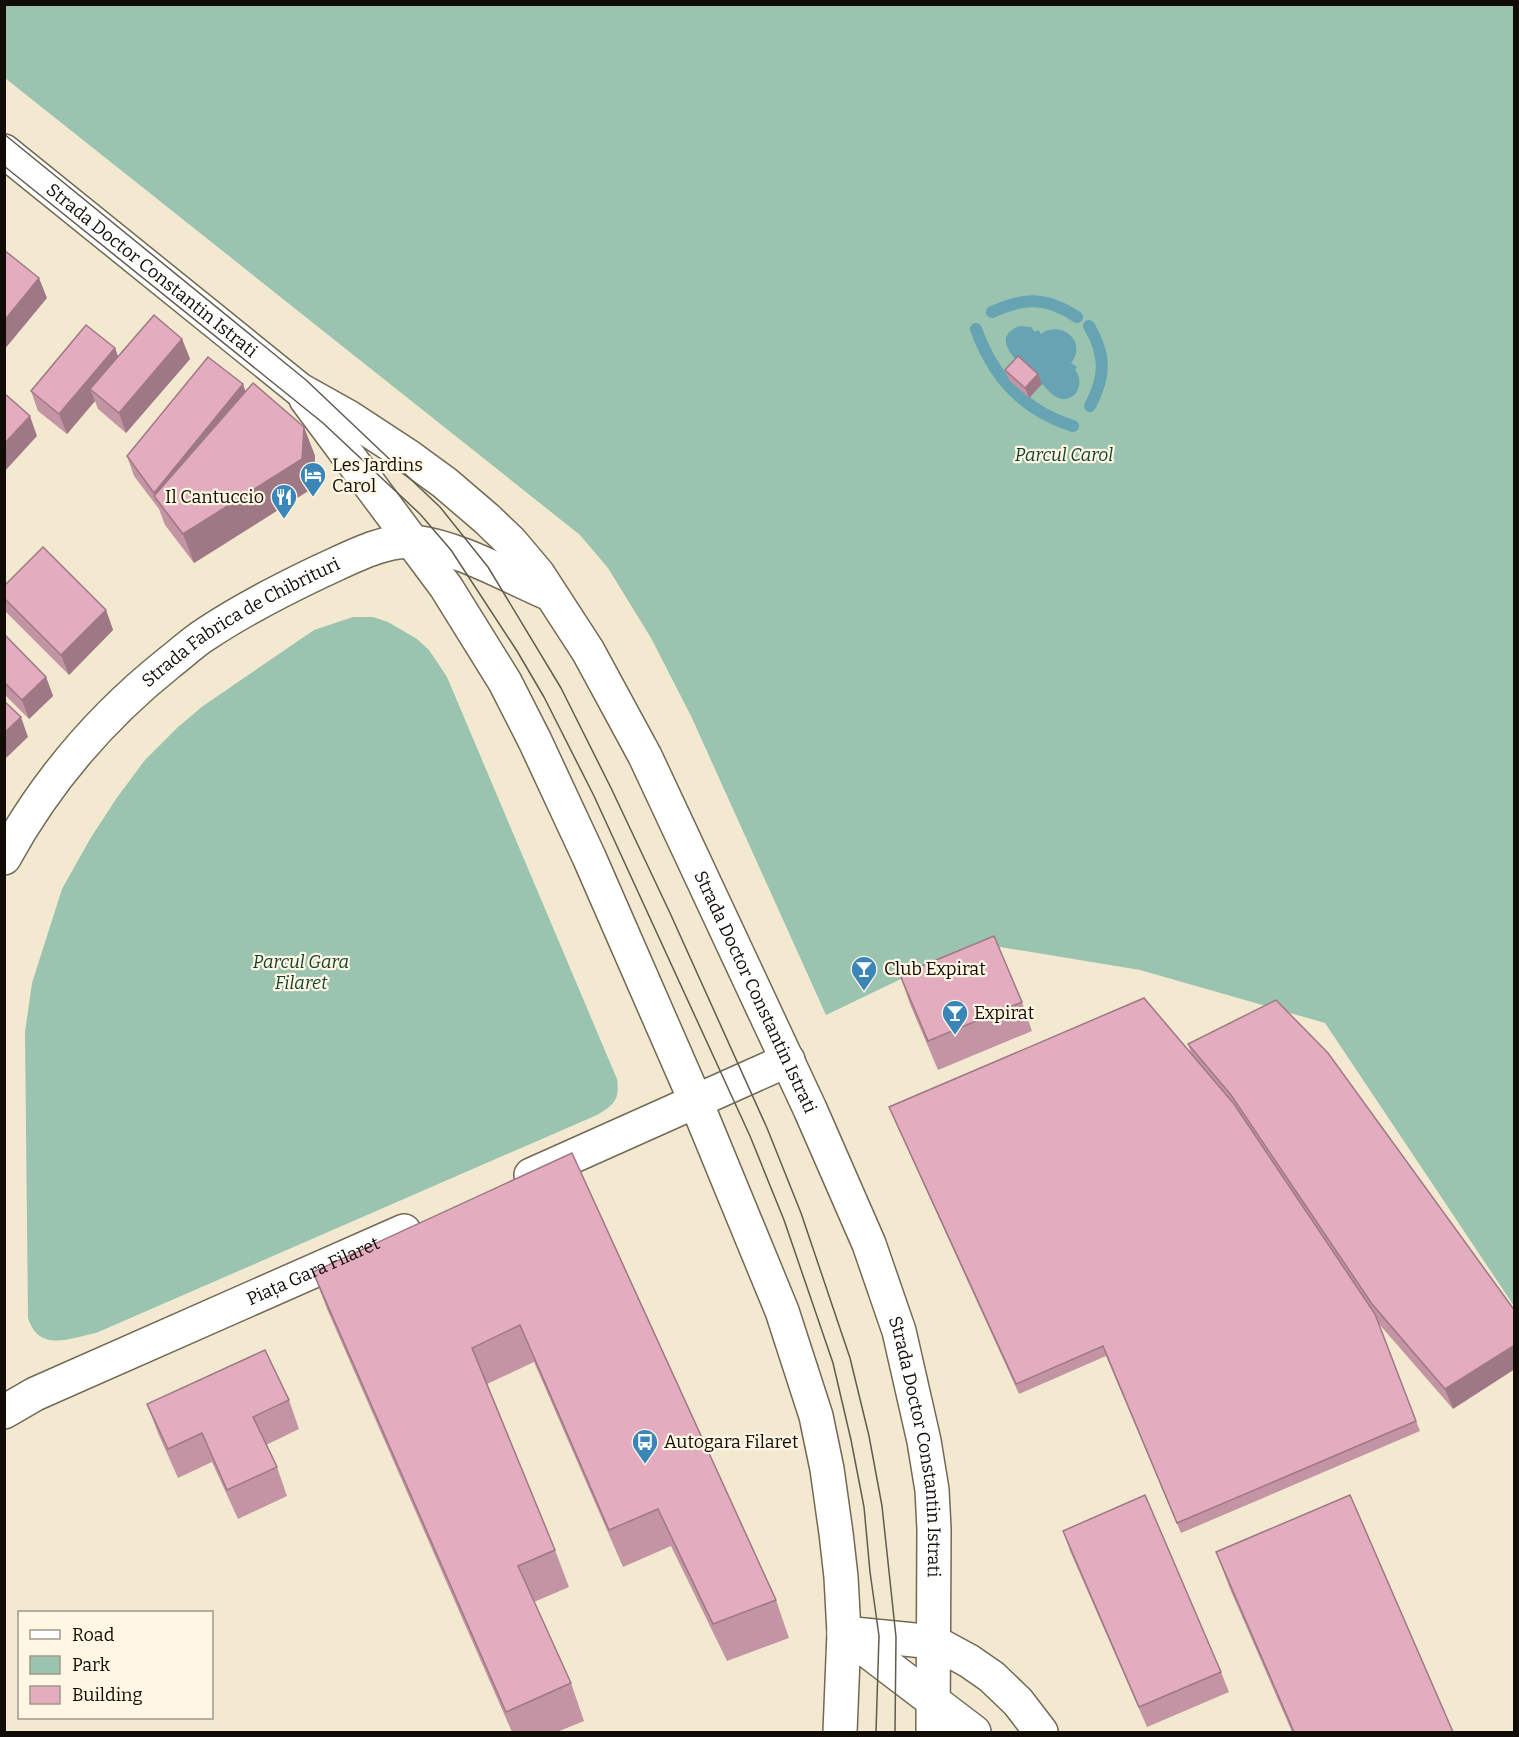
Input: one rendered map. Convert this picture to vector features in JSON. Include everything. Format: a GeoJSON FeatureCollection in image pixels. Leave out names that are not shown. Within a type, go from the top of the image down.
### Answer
{"type":"FeatureCollection","features":[{"type":"Feature","properties":{"kind":"main road","name":"Strada Doctor Constantin Istrati"},"geometry":{"type":"LineString","coordinates":[[9,162],[300,390],[384,439],[445,483],[511,542],[538,574],[588,651],[645,756],[788,1060],[869,1244],[899,1331],[932,1490],[934,1529],[933,1717]]}},
{"type":"Feature","properties":{"kind":"main road","name":"Strada Doctor Constantin Istrati"},"geometry":{"type":"LineString","coordinates":[[300,390],[414,542],[465,615],[535,741],[589,857],[696,1102],[782,1311],[816,1416],[827,1469],[836,1533],[844,1633],[840,1732]]}},
{"type":"Feature","properties":{"kind":"main road","name":"Strada Fabrica de Chibrituri"},"geometry":{"type":"LineString","coordinates":[[4,858],[22,825],[56,776],[92,734],[142,684],[204,635],[279,591],[358,554],[389,544],[414,542],[451,550],[552,595]]}},
{"type":"Feature","properties":{"kind":"main road"},"geometry":{"type":"LineString","coordinates":[[509,1184],[788,1060]]}},
{"type":"Feature","properties":{"kind":"main road","name":"Piața Gara Filaret"},"geometry":{"type":"LineString","coordinates":[[4,1412],[35,1394],[433,1218]]}},
{"type":"Feature","properties":{"kind":"main road"},"geometry":{"type":"LineString","coordinates":[[844,1633],[934,1642],[969,1661],[992,1677],[1018,1702],[1041,1732]]}},
{"type":"Feature","properties":{"kind":"main road"},"geometry":{"type":"LineString","coordinates":[[844,1633],[933,1717],[974,1732]]}},
{"type":"Feature","properties":{"kind":"green space","name":"Parcul Carol"},"geometry":{"type":"Polygon","coordinates":[[[4,5],[1514,5],[1514,1306],[1325,1023],[1140,970],[976,943],[826,1015],[691,716],[651,638],[608,568],[580,535],[5,78],[4,5]]]}},
{"type":"Feature","properties":{"kind":"green space","name":"Parcul Gara Filaret"},"geometry":{"type":"Polygon","coordinates":[[[353,617],[373,617],[388,622],[417,639],[429,650],[447,677],[617,1079],[616,1097],[612,1105],[597,1115],[96,1333],[66,1340],[47,1339],[40,1336],[33,1329],[28,1318],[25,1032],[32,983],[62,889],[116,799],[145,760],[178,727],[203,706],[314,630],[353,617]]]}},
{"type":"Feature","properties":{"kind":"water"},"geometry":{"type":"Polygon","coordinates":[[[1019,326],[1031,327],[1035,332],[1038,330],[1041,334],[1057,329],[1070,335],[1075,341],[1076,348],[1071,363],[1077,367],[1075,370],[1079,379],[1076,393],[1062,399],[1042,384],[1029,398],[1009,380],[1022,366],[1009,351],[1006,340],[1011,330],[1019,326]]]}},
{"type":"Feature","properties":{"kind":"building"},"geometry":{"type":"Polygon","coordinates":[[[4,250],[39,278],[4,321],[4,250]]]}},
{"type":"Feature","properties":{"kind":"building"},"geometry":{"type":"Polygon","coordinates":[[[154,315],[182,339],[119,413],[90,389],[154,315]]]}},
{"type":"Feature","properties":{"kind":"building"},"geometry":{"type":"Polygon","coordinates":[[[86,325],[115,348],[59,414],[31,391],[86,325]]]}},
{"type":"Feature","properties":{"kind":"building"},"geometry":{"type":"Polygon","coordinates":[[[1018,356],[1038,374],[1025,388],[1005,370],[1018,356]]]}},
{"type":"Feature","properties":{"kind":"building"},"geometry":{"type":"Polygon","coordinates":[[[208,357],[243,384],[154,493],[127,456],[208,357]]]}},
{"type":"Feature","properties":{"kind":"building"},"geometry":{"type":"Polygon","coordinates":[[[253,383],[304,427],[302,459],[183,534],[154,496],[253,383]]]}},
{"type":"Feature","properties":{"kind":"building"},"geometry":{"type":"Polygon","coordinates":[[[4,393],[30,416],[4,444],[4,393]]]}},
{"type":"Feature","properties":{"kind":"building"},"geometry":{"type":"Polygon","coordinates":[[[43,547],[106,610],[61,655],[4,598],[4,586],[43,547]]]}},
{"type":"Feature","properties":{"kind":"building"},"geometry":{"type":"Polygon","coordinates":[[[4,634],[46,677],[22,700],[4,682],[4,634]]]}},
{"type":"Feature","properties":{"kind":"building"},"geometry":{"type":"Polygon","coordinates":[[[4,701],[21,717],[4,733],[4,701]]]}},
{"type":"Feature","properties":{"kind":"building"},"geometry":{"type":"Polygon","coordinates":[[[994,936],[1022,1002],[928,1041],[900,975],[994,936]]]}},
{"type":"Feature","properties":{"kind":"building"},"geometry":{"type":"Polygon","coordinates":[[[1144,998],[1234,1104],[1375,1314],[1416,1421],[1177,1523],[1103,1346],[1016,1384],[889,1107],[1144,998]]]}},
{"type":"Feature","properties":{"kind":"building"},"geometry":{"type":"Polygon","coordinates":[[[1276,1000],[1328,1053],[1515,1311],[1515,1345],[1445,1389],[1372,1304],[1231,1095],[1188,1044],[1276,1000]]]}},
{"type":"Feature","properties":{"kind":"building","name":"Autogara Filaret"},"geometry":{"type":"Polygon","coordinates":[[[572,1153],[776,1600],[713,1624],[658,1509],[609,1530],[520,1325],[472,1348],[555,1550],[518,1566],[571,1683],[506,1712],[313,1272],[572,1153]]]}},
{"type":"Feature","properties":{"kind":"building"},"geometry":{"type":"Polygon","coordinates":[[[265,1350],[289,1400],[253,1417],[277,1467],[227,1490],[202,1433],[168,1449],[147,1404],[265,1350]]]}},
{"type":"Feature","properties":{"kind":"building"},"geometry":{"type":"Polygon","coordinates":[[[1145,1495],[1221,1672],[1139,1707],[1063,1531],[1145,1495]]]}},
{"type":"Feature","properties":{"kind":"building"},"geometry":{"type":"Polygon","coordinates":[[[1350,1495],[1453,1732],[1294,1732],[1216,1552],[1350,1495]]]}},
{"type":"Feature","properties":{"kind":"waterway"},"geometry":{"type":"LineString","coordinates":[[992,312],[1015,304],[1036,301],[1056,306],[1077,317]]}},
{"type":"Feature","properties":{"kind":"waterway"},"geometry":{"type":"LineString","coordinates":[[1089,326],[1099,347],[1102,366],[1099,385],[1090,406]]}},
{"type":"Feature","properties":{"kind":"waterway"},"geometry":{"type":"LineString","coordinates":[[976,329],[991,362],[1012,390],[1040,411],[1073,426]]}},
{"type":"Feature","properties":{"kind":"tram line"},"geometry":{"type":"LineString","coordinates":[[4,134],[306,380],[440,507],[488,567],[561,688],[670,913],[767,1128],[801,1213],[850,1358],[869,1436],[882,1506],[896,1637],[895,1732]]}},
{"type":"Feature","properties":{"kind":"tram line"},"geometry":{"type":"LineString","coordinates":[[4,166],[323,423],[420,514],[451,550],[544,697],[594,796],[750,1136],[784,1220],[833,1363],[864,1507],[879,1636],[876,1732]]}},
{"type":"Feature","properties":{"kind":"place","name":"Les Jardins Carol"},"geometry":{"type":"Point","coordinates":[313,498]}},
{"type":"Feature","properties":{"kind":"place","name":"Il Cantuccio"},"geometry":{"type":"Point","coordinates":[284,520]}},
{"type":"Feature","properties":{"kind":"place","name":"Club Expirat"},"geometry":{"type":"Point","coordinates":[864,992]}},
{"type":"Feature","properties":{"kind":"place","name":"Expirat"},"geometry":{"type":"Point","coordinates":[955,1036]}},
{"type":"Feature","properties":{"kind":"place","name":"Autogara Filaret"},"geometry":{"type":"Point","coordinates":[645,1465]}}]}
